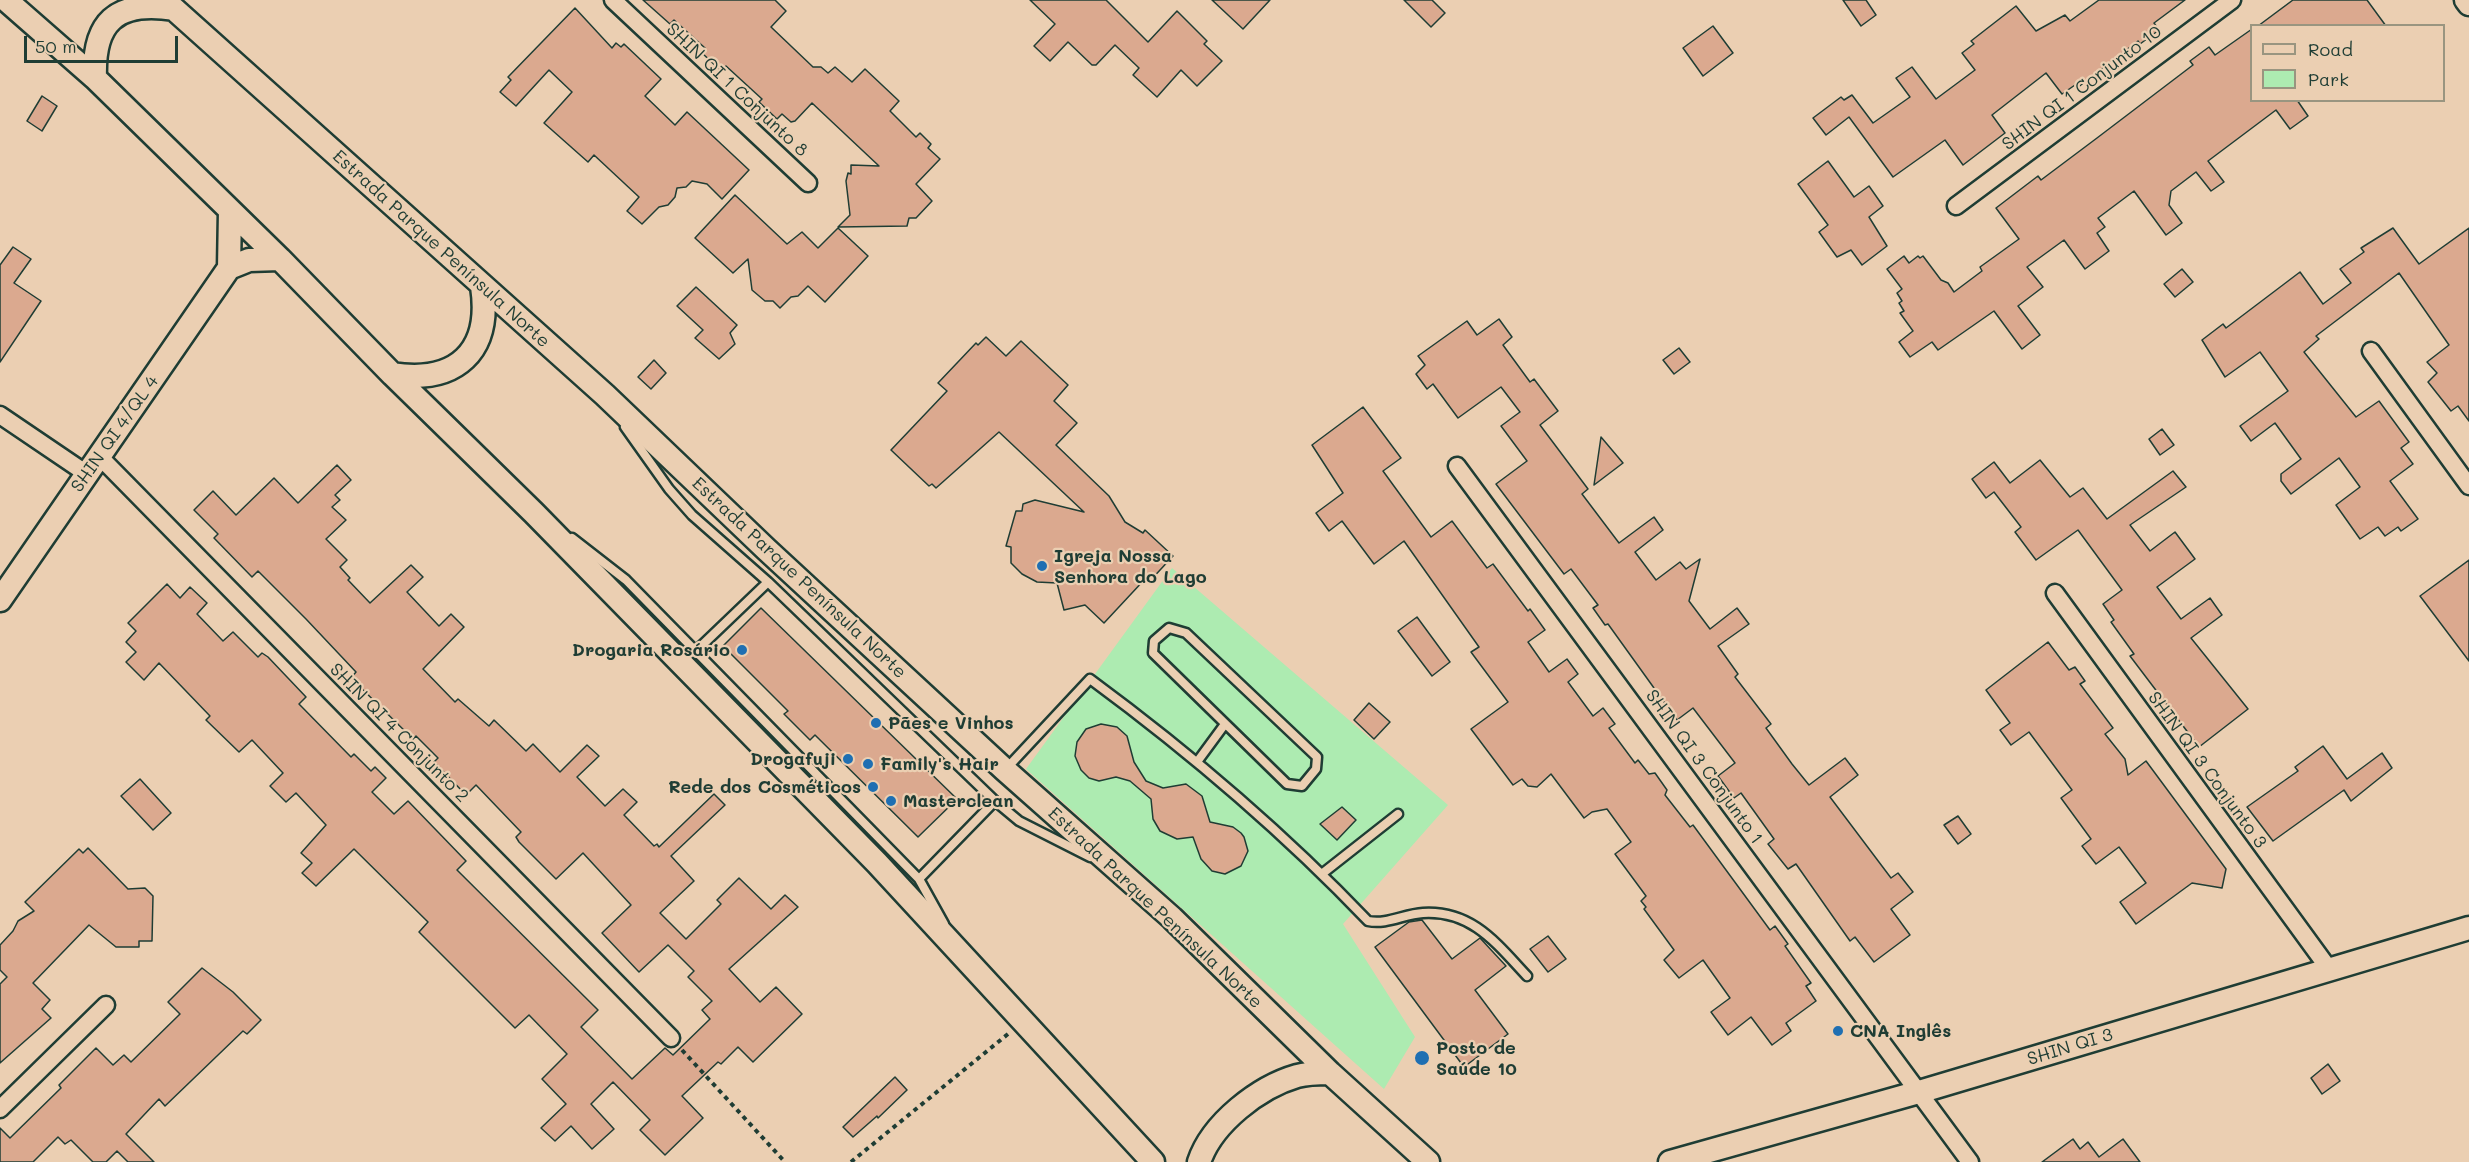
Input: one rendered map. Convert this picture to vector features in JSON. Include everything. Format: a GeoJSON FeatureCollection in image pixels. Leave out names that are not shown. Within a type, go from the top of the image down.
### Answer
{"type":"FeatureCollection","features":[{"type":"Feature","properties":{"kind":"main road"},"geometry":{"type":"LineString","coordinates":[[6,0],[95,78],[534,513],[877,863],[1153,1162]]}},
{"type":"Feature","properties":{"kind":"main road"},"geometry":{"type":"LineString","coordinates":[[2466,0],[2469,4]]}},
{"type":"Feature","properties":{"kind":"main road"},"geometry":{"type":"LineString","coordinates":[[95,78],[94,53],[99,31],[112,14],[131,4],[153,2],[169,5]]}},
{"type":"Feature","properties":{"kind":"main road","name":"Estrada Parque Península Norte"},"geometry":{"type":"LineString","coordinates":[[169,5],[604,395],[766,549],[1005,770],[1172,918],[1330,1073],[1428,1162]]}},
{"type":"Feature","properties":{"kind":"main road"},"geometry":{"type":"LineString","coordinates":[[230,211],[229,268],[249,260],[280,259]]}},
{"type":"Feature","properties":{"kind":"main road","name":"SHIN QI 4/QL 4"},"geometry":{"type":"LineString","coordinates":[[0,600],[229,268]]}},
{"type":"Feature","properties":{"kind":"main road"},"geometry":{"type":"LineString","coordinates":[[392,374],[418,378],[443,373],[465,358],[480,337],[486,312],[483,286]]}},
{"type":"Feature","properties":{"kind":"main road","name":"SHIN QI 3"},"geometry":{"type":"LineString","coordinates":[[1670,1162],[1919,1092],[2469,928]]}},
{"type":"Feature","properties":{"kind":"main road"},"geometry":{"type":"LineString","coordinates":[[1199,1162],[1204,1149],[1216,1133],[1251,1099],[1277,1083],[1299,1075],[1330,1073]]}},
{"type":"Feature","properties":{"kind":"street","name":"SHIN QI 1 Conjunto 8"},"geometry":{"type":"LineString","coordinates":[[613,0],[808,183]]}},
{"type":"Feature","properties":{"kind":"street","name":"SHIN QI 1 Conjunto 10"},"geometry":{"type":"LineString","coordinates":[[1956,206],[2232,0]]}},
{"type":"Feature","properties":{"kind":"street"},"geometry":{"type":"LineString","coordinates":[[2371,351],[2469,486]]}},
{"type":"Feature","properties":{"kind":"street","name":"SHIN QI 4 Conjunto 2"},"geometry":{"type":"LineString","coordinates":[[0,415],[93,465],[671,1038]]}},
{"type":"Feature","properties":{"kind":"street","name":"SHIN QI 3 Conjunto 1"},"geometry":{"type":"LineString","coordinates":[[1457,466],[1970,1162]]}},
{"type":"Feature","properties":{"kind":"street","name":"SHIN QI 3 Conjunto 3"},"geometry":{"type":"LineString","coordinates":[[2055,593],[2329,969]]}},
{"type":"Feature","properties":{"kind":"street"},"geometry":{"type":"LineString","coordinates":[[0,1109],[106,1005]]}},
{"type":"Feature","properties":{"kind":"lane"},"geometry":{"type":"LineString","coordinates":[[604,395],[669,489],[692,515],[768,582],[995,801],[1019,820],[1119,872]]}},
{"type":"Feature","properties":{"kind":"lane"},"geometry":{"type":"LineString","coordinates":[[534,513],[609,566],[697,650],[919,879],[945,924],[975,967]]}},
{"type":"Feature","properties":{"kind":"lane"},"geometry":{"type":"LineString","coordinates":[[697,650],[768,582]]}},
{"type":"Feature","properties":{"kind":"lane"},"geometry":{"type":"LineString","coordinates":[[1169,628],[1186,633],[1317,757],[1316,769],[1302,786],[1287,784],[1225,724],[1153,653],[1154,640],[1169,628]]}},
{"type":"Feature","properties":{"kind":"lane"},"geometry":{"type":"LineString","coordinates":[[1005,770],[1090,679],[1197,762],[1323,873],[1368,921],[1380,924],[1423,913],[1452,916],[1481,928],[1527,976]]}},
{"type":"Feature","properties":{"kind":"lane"},"geometry":{"type":"LineString","coordinates":[[1197,762],[1225,724]]}},
{"type":"Feature","properties":{"kind":"lane"},"geometry":{"type":"LineString","coordinates":[[919,879],[995,801]]}},
{"type":"Feature","properties":{"kind":"lane"},"geometry":{"type":"LineString","coordinates":[[1323,873],[1398,814]]}},
{"type":"Feature","properties":{"kind":"path"},"geometry":{"type":"LineString","coordinates":[[851,1162],[1023,1022]]}},
{"type":"Feature","properties":{"kind":"path"},"geometry":{"type":"LineString","coordinates":[[671,1038],[785,1162]]}},
{"type":"Feature","properties":{"kind":"green space"},"geometry":{"type":"Polygon","coordinates":[[[1172,568],[1448,805],[1343,924],[1415,1037],[1384,1089],[1026,769],[1172,568]]]}},
{"type":"Feature","properties":{"kind":"building"},"geometry":{"type":"Polygon","coordinates":[[[643,0],[775,0],[786,11],[771,27],[813,67],[821,67],[828,73],[835,67],[852,82],[865,69],[899,101],[890,111],[916,137],[920,133],[931,144],[928,148],[940,159],[916,184],[932,201],[916,218],[909,218],[907,226],[838,227],[850,215],[846,181],[848,173],[851,174],[851,165],[879,166],[812,103],[795,121],[791,122],[782,114],[777,119],[759,102],[762,99],[726,66],[721,71],[701,52],[705,48],[674,20],[670,24],[643,0]]]}},
{"type":"Feature","properties":{"kind":"building"},"geometry":{"type":"Polygon","coordinates":[[[1030,0],[1106,0],[1148,42],[1177,11],[1207,41],[1204,44],[1222,61],[1197,86],[1181,70],[1157,97],[1133,75],[1139,68],[1115,45],[1096,65],[1092,65],[1068,42],[1050,61],[1034,46],[1055,24],[1030,0]]]}},
{"type":"Feature","properties":{"kind":"building"},"geometry":{"type":"Polygon","coordinates":[[[1212,0],[1270,0],[1243,29],[1212,0]]]}},
{"type":"Feature","properties":{"kind":"building"},"geometry":{"type":"Polygon","coordinates":[[[1404,0],[1432,0],[1445,13],[1431,27],[1404,0]]]}},
{"type":"Feature","properties":{"kind":"building"},"geometry":{"type":"Polygon","coordinates":[[[1843,0],[1866,0],[1876,15],[1861,26],[1843,0]]]}},
{"type":"Feature","properties":{"kind":"building"},"geometry":{"type":"Polygon","coordinates":[[[2099,0],[2185,0],[2154,23],[2159,30],[2140,44],[2138,41],[2077,88],[2075,85],[2062,94],[2046,73],[1992,115],[2005,133],[1963,165],[1945,140],[1893,177],[1849,117],[1826,135],[1813,118],[1841,97],[1844,100],[1852,95],[1873,123],[1910,97],[1896,78],[1912,67],[1936,99],[1975,70],[1962,53],[1974,44],[1971,41],[2016,6],[2036,31],[2065,15],[2070,21],[2099,0]]]}},
{"type":"Feature","properties":{"kind":"building"},"geometry":{"type":"Polygon","coordinates":[[[2293,0],[2367,0],[2385,24],[2261,24],[2293,0]]]}},
{"type":"Feature","properties":{"kind":"building"},"geometry":{"type":"Polygon","coordinates":[[[575,8],[612,48],[616,43],[621,47],[624,44],[661,79],[645,96],[675,125],[687,112],[749,170],[722,199],[707,184],[692,181],[686,187],[677,188],[675,197],[668,205],[659,207],[642,224],[627,211],[639,197],[594,155],[588,162],[544,123],[572,92],[549,70],[516,106],[500,92],[511,80],[508,77],[575,8]]]}},
{"type":"Feature","properties":{"kind":"building"},"geometry":{"type":"Polygon","coordinates":[[[1713,26],[1733,53],[1703,76],[1683,48],[1713,26]]]}},
{"type":"Feature","properties":{"kind":"building"},"geometry":{"type":"Polygon","coordinates":[[[2250,30],[2250,102],[2298,102],[2308,116],[2290,129],[2276,110],[2208,161],[2224,182],[2211,191],[2196,172],[2171,191],[2169,205],[2182,223],[2166,235],[2134,191],[2098,218],[2105,227],[2097,233],[2109,251],[2085,269],[2064,240],[2027,267],[2043,287],[2018,306],[2040,335],[2022,349],[1994,311],[1938,350],[1932,342],[1910,357],[1899,342],[1913,331],[1900,313],[1904,311],[1897,293],[1902,289],[1887,269],[1904,256],[1909,263],[1918,256],[1920,258],[1923,256],[1941,280],[1948,283],[1954,292],[1982,271],[1980,267],[2019,239],[1996,208],[2038,176],[2041,180],[2097,138],[2193,65],[2190,61],[2209,47],[2215,55],[2250,30]]]}},
{"type":"Feature","properties":{"kind":"building"},"geometry":{"type":"Polygon","coordinates":[[[42,96],[57,106],[42,131],[27,121],[42,96]]]}},
{"type":"Feature","properties":{"kind":"building"},"geometry":{"type":"Polygon","coordinates":[[[1828,161],[1854,197],[1869,186],[1883,206],[1869,217],[1887,246],[1862,265],[1851,250],[1837,257],[1819,232],[1828,225],[1798,184],[1828,161]]]}},
{"type":"Feature","properties":{"kind":"building"},"geometry":{"type":"Polygon","coordinates":[[[735,195],[787,244],[802,232],[818,248],[838,228],[868,256],[825,302],[808,286],[798,296],[791,297],[780,308],[773,301],[765,301],[752,290],[748,259],[733,273],[695,238],[735,195]]]}},
{"type":"Feature","properties":{"kind":"building"},"geometry":{"type":"Polygon","coordinates":[[[2393,228],[2419,264],[2469,228],[2469,421],[2458,406],[2451,411],[2428,382],[2437,373],[2427,362],[2449,345],[2399,273],[2316,336],[2319,339],[2304,352],[2356,417],[2379,401],[2409,442],[2401,448],[2413,464],[2390,481],[2418,519],[2401,531],[2398,527],[2385,536],[2378,527],[2360,539],[2336,505],[2360,487],[2339,458],[2291,494],[2281,481],[2281,474],[2301,459],[2275,423],[2251,441],[2240,426],[2288,391],[2260,352],[2225,377],[2202,340],[2223,324],[2226,328],[2300,272],[2323,304],[2351,283],[2340,269],[2364,252],[2361,248],[2393,228]]]}},
{"type":"Feature","properties":{"kind":"building"},"geometry":{"type":"Polygon","coordinates":[[[13,247],[31,259],[14,283],[41,301],[0,362],[0,265],[13,247]]]}},
{"type":"Feature","properties":{"kind":"building"},"geometry":{"type":"Polygon","coordinates":[[[2182,269],[2193,282],[2175,297],[2164,284],[2182,269]]]}},
{"type":"Feature","properties":{"kind":"building"},"geometry":{"type":"Polygon","coordinates":[[[696,287],[737,325],[730,333],[735,344],[719,359],[695,338],[703,330],[677,306],[696,287]]]}},
{"type":"Feature","properties":{"kind":"building"},"geometry":{"type":"Polygon","coordinates":[[[1499,319],[1512,337],[1503,345],[1530,382],[1534,379],[1558,411],[1540,425],[1588,489],[1582,494],[1619,543],[1654,517],[1663,530],[1635,552],[1656,580],[1680,562],[1686,569],[1700,559],[1689,601],[1710,629],[1737,608],[1749,624],[1718,646],[1738,674],[1735,677],[1771,724],[1766,728],[1792,764],[1809,785],[1845,758],[1858,775],[1830,797],[1891,878],[1898,873],[1913,892],[1891,909],[1910,935],[1874,962],[1855,937],[1850,941],[1796,864],[1788,869],[1768,844],[1774,839],[1741,793],[1734,798],[1718,776],[1735,763],[1693,708],[1677,720],[1608,624],[1605,625],[1593,608],[1598,605],[1571,569],[1564,574],[1496,484],[1527,461],[1501,426],[1520,412],[1501,387],[1458,418],[1433,384],[1427,389],[1416,374],[1425,365],[1418,356],[1467,321],[1477,335],[1499,319]]]}},
{"type":"Feature","properties":{"kind":"building"},"geometry":{"type":"Polygon","coordinates":[[[986,337],[1006,356],[1021,341],[1068,385],[1054,401],[1077,423],[1056,445],[1109,496],[1125,522],[1143,533],[1145,530],[1173,556],[1148,583],[1145,579],[1104,623],[1085,605],[1064,610],[1057,583],[1037,582],[1022,574],[1011,563],[1011,547],[1006,546],[1016,511],[1022,511],[1023,504],[1035,500],[1084,512],[999,432],[936,488],[932,484],[929,486],[891,450],[947,391],[938,383],[976,343],[978,345],[986,337]]]}},
{"type":"Feature","properties":{"kind":"building"},"geometry":{"type":"Polygon","coordinates":[[[1679,348],[1690,362],[1674,374],[1663,360],[1679,348]]]}},
{"type":"Feature","properties":{"kind":"building"},"geometry":{"type":"Polygon","coordinates":[[[654,360],[666,373],[651,389],[638,377],[654,360]]]}},
{"type":"Feature","properties":{"kind":"building"},"geometry":{"type":"Polygon","coordinates":[[[1363,407],[1401,458],[1383,471],[1431,537],[1452,521],[1487,568],[1493,564],[1545,630],[1528,642],[1549,672],[1567,659],[1578,674],[1568,682],[1593,716],[1603,708],[1615,724],[1609,728],[1635,763],[1638,760],[1649,774],[1655,773],[1667,790],[1665,795],[1690,827],[1693,825],[1770,930],[1775,926],[1788,944],[1785,946],[1811,983],[1806,986],[1816,1001],[1786,1023],[1791,1031],[1772,1045],[1751,1017],[1728,1035],[1711,1012],[1730,998],[1703,960],[1679,978],[1664,960],[1674,950],[1644,909],[1646,907],[1641,901],[1646,896],[1615,854],[1631,842],[1607,809],[1592,812],[1584,818],[1551,774],[1537,787],[1528,786],[1522,779],[1513,785],[1471,729],[1508,702],[1471,652],[1479,647],[1404,541],[1374,564],[1342,521],[1329,531],[1316,513],[1343,493],[1312,445],[1363,407]]]}},
{"type":"Feature","properties":{"kind":"building"},"geometry":{"type":"Polygon","coordinates":[[[2162,429],[2174,445],[2160,455],[2149,439],[2162,429]]]}},
{"type":"Feature","properties":{"kind":"building"},"geometry":{"type":"Polygon","coordinates":[[[1601,437],[1623,463],[1594,485],[1601,437]]]}},
{"type":"Feature","properties":{"kind":"building"},"geometry":{"type":"Polygon","coordinates":[[[2040,460],[2070,497],[2083,488],[2107,519],[2173,471],[2186,487],[2130,525],[2150,551],[2175,532],[2195,559],[2157,587],[2181,619],[2210,598],[2222,615],[2191,638],[2248,709],[2199,747],[2130,656],[2134,654],[2111,622],[2114,620],[2103,604],[2122,590],[2078,530],[2036,560],[2015,532],[2021,527],[1994,492],[1986,498],[1972,479],[1994,462],[2010,483],[2040,460]]]}},
{"type":"Feature","properties":{"kind":"building"},"geometry":{"type":"Polygon","coordinates":[[[337,465],[351,480],[335,495],[340,500],[332,507],[346,520],[326,539],[347,560],[340,567],[350,578],[348,580],[370,603],[411,565],[423,577],[407,592],[439,626],[451,614],[464,627],[423,669],[455,702],[458,699],[489,726],[494,720],[526,751],[533,744],[560,772],[587,745],[599,756],[577,777],[605,806],[623,789],[637,802],[624,815],[654,846],[657,844],[659,847],[714,794],[725,805],[671,856],[694,881],[660,913],[686,939],[721,904],[717,900],[739,878],[771,909],[785,895],[798,907],[729,969],[760,1002],[776,987],[802,1014],[753,1062],[738,1047],[721,1064],[718,1062],[682,1096],[703,1118],[665,1155],[640,1130],[650,1120],[613,1082],[591,1104],[614,1129],[592,1149],[571,1126],[555,1141],[541,1128],[566,1104],[542,1079],[567,1054],[529,1015],[515,1028],[419,932],[428,922],[354,849],[316,886],[302,873],[312,863],[301,853],[326,825],[296,793],[286,802],[270,786],[283,773],[252,740],[239,752],[206,720],[210,716],[159,663],[144,680],[126,662],[136,652],[126,642],[136,631],[128,623],[167,584],[180,598],[190,587],[207,603],[197,614],[223,641],[233,632],[258,657],[262,653],[268,657],[306,697],[299,704],[351,757],[354,754],[371,771],[375,767],[386,778],[372,792],[394,814],[408,801],[466,861],[457,870],[598,1010],[581,1027],[632,1079],[665,1048],[673,1055],[710,1019],[702,1010],[712,1001],[688,977],[694,971],[668,945],[639,972],[602,933],[631,905],[583,853],[556,879],[519,842],[516,837],[521,832],[476,785],[466,795],[434,762],[438,758],[416,736],[413,739],[351,678],[356,672],[306,619],[258,571],[252,577],[214,538],[218,534],[194,510],[213,491],[236,515],[274,478],[298,503],[337,465]]]}},
{"type":"Feature","properties":{"kind":"building"},"geometry":{"type":"Polygon","coordinates":[[[2469,560],[2469,661],[2420,596],[2469,560]]]}},
{"type":"Feature","properties":{"kind":"building"},"geometry":{"type":"Polygon","coordinates":[[[761,608],[957,799],[918,837],[815,735],[810,740],[784,714],[788,711],[723,646],[761,608]]]}},
{"type":"Feature","properties":{"kind":"building"},"geometry":{"type":"Polygon","coordinates":[[[1417,617],[1450,662],[1432,676],[1398,631],[1417,617]]]}},
{"type":"Feature","properties":{"kind":"building"},"geometry":{"type":"Polygon","coordinates":[[[2048,642],[2069,670],[2075,667],[2085,681],[2080,684],[2113,728],[2105,734],[2125,759],[2128,775],[2146,761],[2226,869],[2222,888],[2192,883],[2136,924],[2120,902],[2146,883],[2119,847],[2096,864],[2082,846],[2091,839],[2061,798],[2072,790],[2029,732],[2011,745],[2000,730],[2010,723],[1986,690],[2048,642]]]}},
{"type":"Feature","properties":{"kind":"building"},"geometry":{"type":"Polygon","coordinates":[[[1369,703],[1390,722],[1374,739],[1354,720],[1369,703]]]}},
{"type":"Feature","properties":{"kind":"building"},"geometry":{"type":"Polygon","coordinates":[[[1101,724],[1117,727],[1127,736],[1134,762],[1146,781],[1163,788],[1186,784],[1202,796],[1210,822],[1233,827],[1241,833],[1248,851],[1241,866],[1225,874],[1212,871],[1201,859],[1193,837],[1177,839],[1160,831],[1153,819],[1151,799],[1130,781],[1116,777],[1099,781],[1089,778],[1081,770],[1075,756],[1077,742],[1086,729],[1101,724]]]}},
{"type":"Feature","properties":{"kind":"building"},"geometry":{"type":"Polygon","coordinates":[[[2323,746],[2347,779],[2382,753],[2392,768],[2351,801],[2344,790],[2273,841],[2247,807],[2298,771],[2295,767],[2323,746]]]}},
{"type":"Feature","properties":{"kind":"building"},"geometry":{"type":"Polygon","coordinates":[[[140,779],[171,813],[153,830],[121,796],[140,779]]]}},
{"type":"Feature","properties":{"kind":"building"},"geometry":{"type":"Polygon","coordinates":[[[1342,807],[1356,820],[1337,840],[1320,824],[1342,807]]]}},
{"type":"Feature","properties":{"kind":"building"},"geometry":{"type":"Polygon","coordinates":[[[1958,816],[1971,834],[1958,844],[1944,825],[1958,816]]]}},
{"type":"Feature","properties":{"kind":"building"},"geometry":{"type":"Polygon","coordinates":[[[88,848],[128,889],[145,888],[153,896],[152,941],[139,941],[139,947],[116,947],[89,925],[33,983],[50,1000],[42,1009],[51,1018],[0,1063],[0,984],[7,977],[0,970],[0,945],[13,931],[18,921],[34,911],[25,902],[79,849],[83,853],[88,848]]]}},
{"type":"Feature","properties":{"kind":"building"},"geometry":{"type":"Polygon","coordinates":[[[1422,920],[1452,959],[1480,938],[1506,966],[1475,990],[1508,1034],[1464,1067],[1375,947],[1409,922],[1422,920]]]}},
{"type":"Feature","properties":{"kind":"building"},"geometry":{"type":"Polygon","coordinates":[[[1548,936],[1566,959],[1548,972],[1530,949],[1548,936]]]}},
{"type":"Feature","properties":{"kind":"building"},"geometry":{"type":"Polygon","coordinates":[[[202,968],[233,992],[261,1020],[247,1034],[243,1031],[165,1106],[159,1099],[126,1134],[154,1162],[128,1162],[117,1151],[106,1162],[93,1162],[71,1140],[65,1144],[58,1137],[33,1162],[0,1162],[0,1128],[10,1138],[61,1088],[59,1085],[96,1048],[113,1065],[124,1055],[131,1062],[180,1014],[168,1002],[202,968]]]}},
{"type":"Feature","properties":{"kind":"building"},"geometry":{"type":"Polygon","coordinates":[[[2328,1064],[2340,1081],[2322,1094],[2311,1078],[2328,1064]]]}},
{"type":"Feature","properties":{"kind":"building"},"geometry":{"type":"Polygon","coordinates":[[[895,1077],[907,1090],[878,1118],[877,1116],[853,1137],[843,1127],[895,1077]]]}},
{"type":"Feature","properties":{"kind":"building"},"geometry":{"type":"Polygon","coordinates":[[[2073,1139],[2080,1149],[2088,1142],[2099,1157],[2123,1139],[2140,1162],[2042,1162],[2073,1139]]]}},
{"type":"Feature","properties":{"kind":"place","name":"Igreja Nossa Senhora do Lago"},"geometry":{"type":"Point","coordinates":[1042,566]}},
{"type":"Feature","properties":{"kind":"place","name":"Drogaria Rosário"},"geometry":{"type":"Point","coordinates":[742,650]}},
{"type":"Feature","properties":{"kind":"place","name":"Pães e Vinhos"},"geometry":{"type":"Point","coordinates":[876,723]}},
{"type":"Feature","properties":{"kind":"place","name":"Drogafuji"},"geometry":{"type":"Point","coordinates":[848,759]}},
{"type":"Feature","properties":{"kind":"place","name":"Family's Hair"},"geometry":{"type":"Point","coordinates":[868,764]}},
{"type":"Feature","properties":{"kind":"place","name":"Rede dos Cosméticos"},"geometry":{"type":"Point","coordinates":[873,787]}},
{"type":"Feature","properties":{"kind":"place","name":"Masterclean"},"geometry":{"type":"Point","coordinates":[891,801]}},
{"type":"Feature","properties":{"kind":"place","name":"CNA Inglês"},"geometry":{"type":"Point","coordinates":[1838,1031]}},
{"type":"Feature","properties":{"kind":"place","name":"Posto de Saúde 10"},"geometry":{"type":"Point","coordinates":[1422,1058]}}]}
